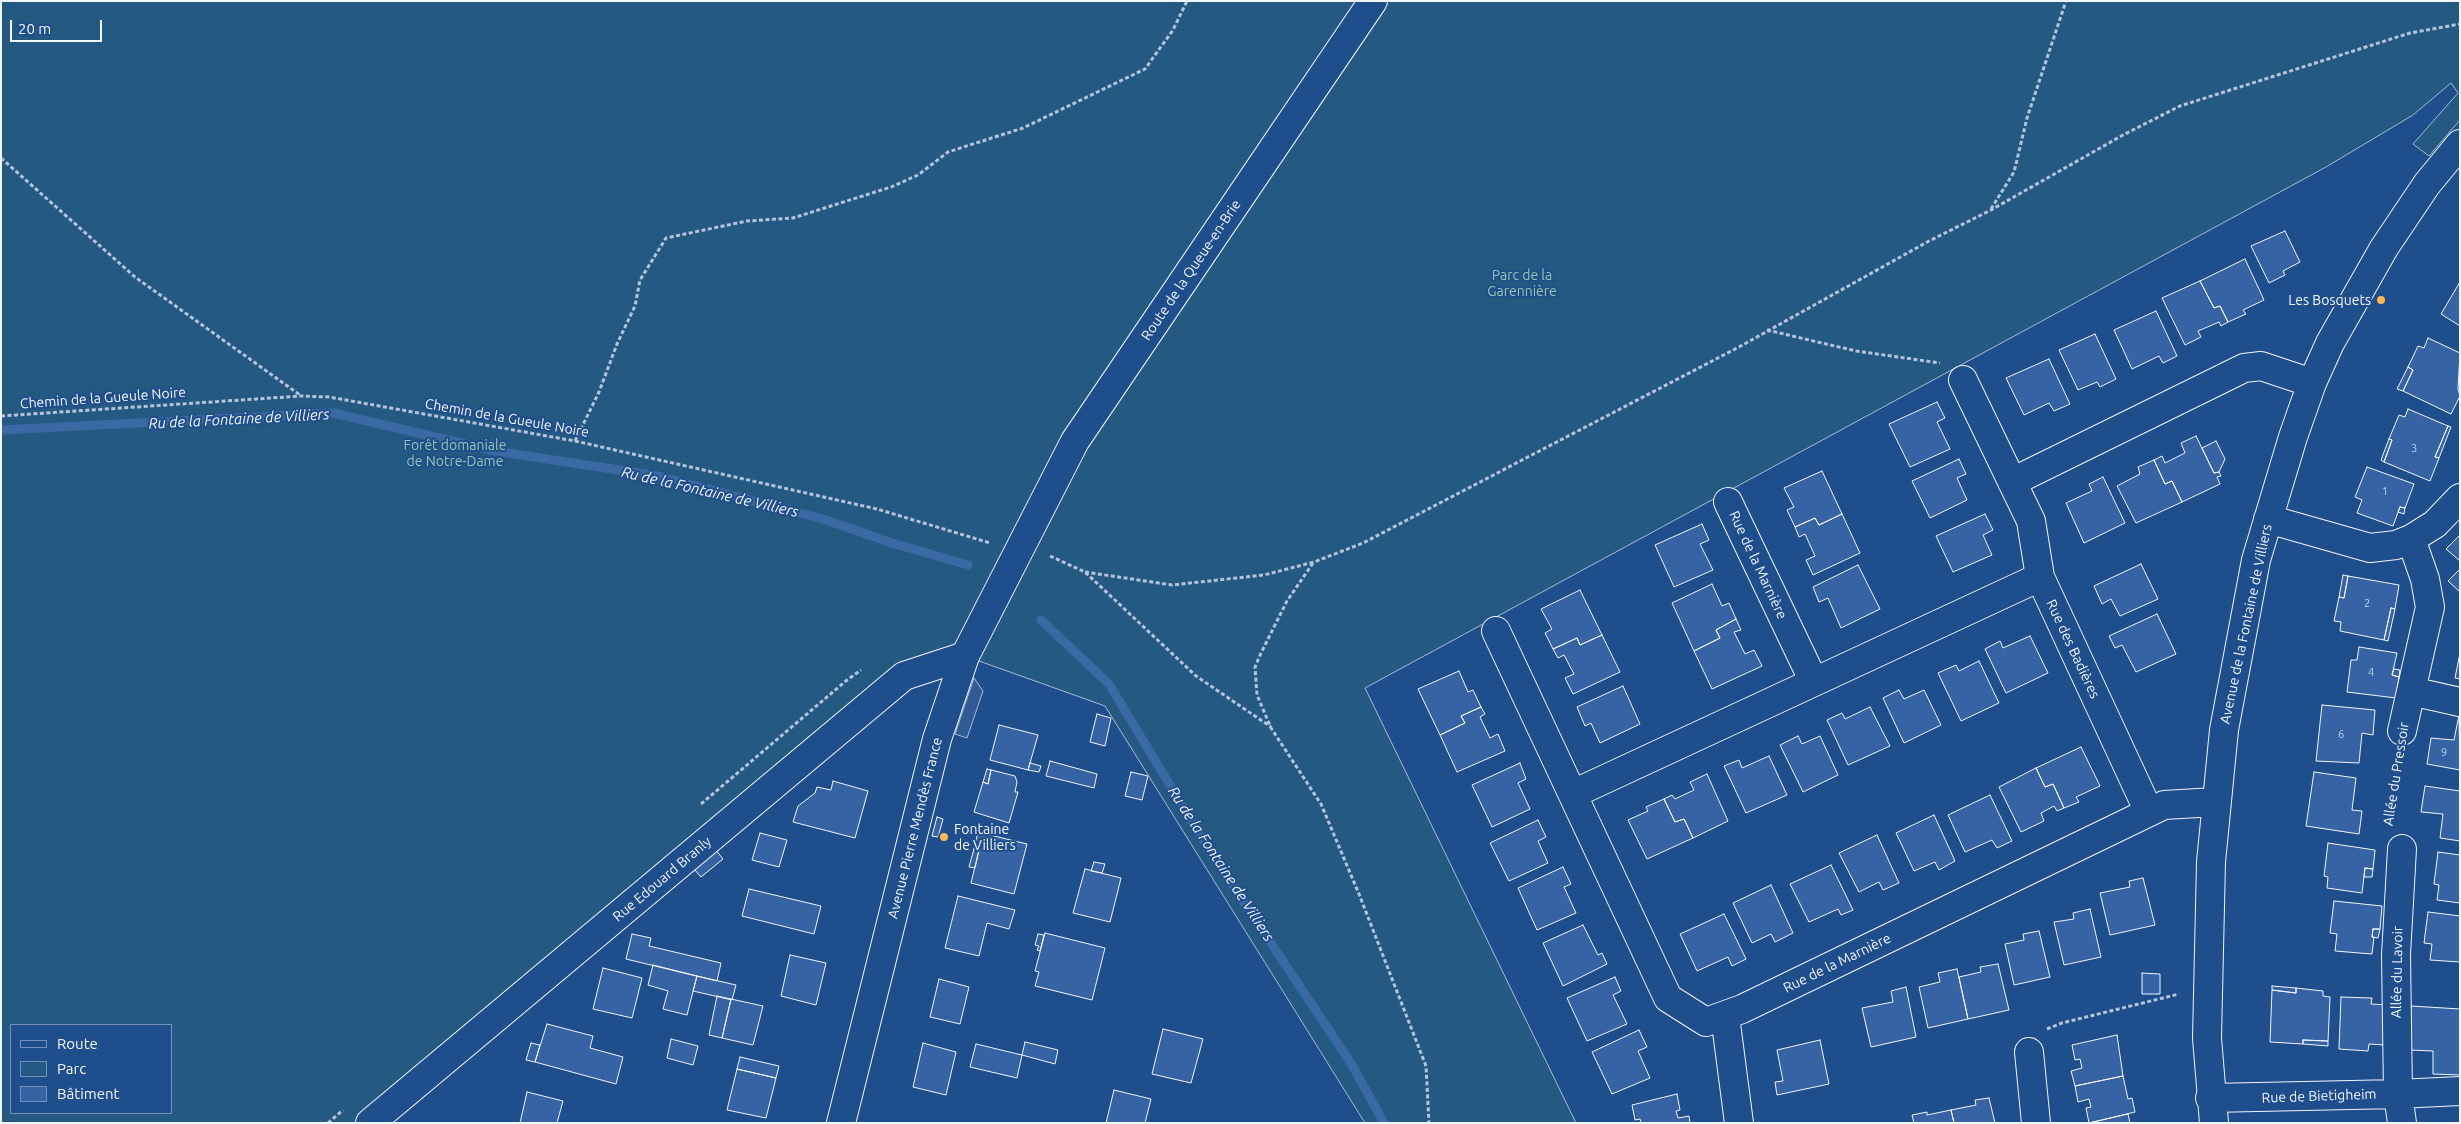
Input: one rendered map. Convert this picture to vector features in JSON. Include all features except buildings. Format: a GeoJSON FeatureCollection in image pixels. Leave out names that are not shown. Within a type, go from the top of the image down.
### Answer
{"type":"FeatureCollection","features":[{"type":"Feature","properties":{"kind":"street","name":"Route de la Queue-en-Brie"},"geometry":{"type":"LineString","coordinates":[[1021,545],[1075,440],[1373,1]]}},
{"type":"Feature","properties":{"kind":"street","name":"Avenue de la Fontaine de Villiers"},"geometry":{"type":"LineString","coordinates":[[2212,1110],[2207,992],[2215,802],[2236,655],[2256,560],[2312,384],[2345,315],[2384,248],[2427,184],[2460,144]]}},
{"type":"Feature","properties":{"kind":"street"},"geometry":{"type":"LineString","coordinates":[[2012,482],[2244,368],[2261,366],[2312,384]]}},
{"type":"Feature","properties":{"kind":"street","name":"Rue des Badières"},"geometry":{"type":"LineString","coordinates":[[1963,380],[2031,521],[2040,577],[2150,812]]}},
{"type":"Feature","properties":{"kind":"street"},"geometry":{"type":"LineString","coordinates":[[2268,519],[2370,548],[2396,545],[2411,539],[2435,524],[2460,498]]}},
{"type":"Feature","properties":{"kind":"street","name":"Rue de la Marnière"},"geometry":{"type":"LineString","coordinates":[[1728,502],[1814,682]]}},
{"type":"Feature","properties":{"kind":"street","name":"Allée du Pressoir"},"geometry":{"type":"LineString","coordinates":[[2402,731],[2430,607],[2425,578],[2411,539]]}},
{"type":"Feature","properties":{"kind":"street","name":"Avenue Pierre Mendès France"},"geometry":{"type":"LineString","coordinates":[[841,1123],[937,739],[965,656],[1021,545]]}},
{"type":"Feature","properties":{"kind":"street"},"geometry":{"type":"LineString","coordinates":[[1573,794],[2040,577]]}},
{"type":"Feature","properties":{"kind":"street","name":"Rue de la Marnière"},"geometry":{"type":"LineString","coordinates":[[1496,631],[1668,998],[1706,1022],[1725,1016],[2164,805],[2215,802]]}},
{"type":"Feature","properties":{"kind":"street","name":"Rue Edouard Branly"},"geometry":{"type":"LineString","coordinates":[[370,1123],[904,676],[965,656]]}},
{"type":"Feature","properties":{"kind":"street"},"geometry":{"type":"LineString","coordinates":[[2411,691],[2460,702]]}},
{"type":"Feature","properties":{"kind":"street","name":"Allée du Lavoir"},"geometry":{"type":"LineString","coordinates":[[2398,1094],[2396,955],[2402,849]]}},
{"type":"Feature","properties":{"kind":"street"},"geometry":{"type":"LineString","coordinates":[[1725,1016],[1739,1123]]}},
{"type":"Feature","properties":{"kind":"street"},"geometry":{"type":"LineString","coordinates":[[2029,1052],[2036,1123]]}},
{"type":"Feature","properties":{"kind":"street","name":"Rue de Bietigheim"},"geometry":{"type":"LineString","coordinates":[[2212,1110],[2398,1094],[2460,1092]]}},
{"type":"Feature","properties":{"kind":"street"},"geometry":{"type":"LineString","coordinates":[[2398,1094],[2402,1123]]}},
{"type":"Feature","properties":{"kind":"path"},"geometry":{"type":"LineString","coordinates":[[575,441],[599,392],[617,344],[635,306],[640,280],[666,238],[747,221],[793,218],[891,188],[918,175],[948,152],[1022,128],[1145,69],[1173,30],[1186,1]]}},
{"type":"Feature","properties":{"kind":"path"},"geometry":{"type":"LineString","coordinates":[[1991,210],[2014,172],[2027,118],[2066,1]]}},
{"type":"Feature","properties":{"kind":"path"},"geometry":{"type":"LineString","coordinates":[[1085,572],[1172,585],[1264,576],[1314,562],[1362,543],[1767,330],[1991,210],[2122,135],[2180,106],[2410,33],[2460,24]]}},
{"type":"Feature","properties":{"kind":"path"},"geometry":{"type":"LineString","coordinates":[[1,158],[135,277],[301,396]]}},
{"type":"Feature","properties":{"kind":"path"},"geometry":{"type":"LineString","coordinates":[[1767,330],[1856,351],[1960,368],[1969,373],[1963,380]]}},
{"type":"Feature","properties":{"kind":"path","name":"Chemin de la Gueule Noire"},"geometry":{"type":"LineString","coordinates":[[1,416],[301,396],[329,398],[575,441],[877,509],[988,545],[993,542]]}},
{"type":"Feature","properties":{"kind":"path"},"geometry":{"type":"LineString","coordinates":[[1021,545],[1062,560],[1085,572],[1196,676],[1271,728]]}},
{"type":"Feature","properties":{"kind":"path"},"geometry":{"type":"LineString","coordinates":[[1314,562],[1287,601],[1255,667],[1257,695],[1271,728],[1321,804],[1359,894],[1426,1066],[1429,1123]]}},
{"type":"Feature","properties":{"kind":"path","name":"Allée du Pressoir"},"geometry":{"type":"LineString","coordinates":[[2402,731],[2387,837],[2391,845],[2402,849]]}},
{"type":"Feature","properties":{"kind":"path"},"geometry":{"type":"LineString","coordinates":[[2029,1052],[2031,1041],[2038,1033],[2062,1023],[2117,1011],[2177,994],[2207,992]]}},
{"type":"Feature","properties":{"kind":"green space","name":"Forêt domaniale de Notre-Dame"},"geometry":{"type":"Polygon","coordinates":[[[1,1],[2460,1],[2460,120],[2429,156],[2413,144],[2458,93],[2451,83],[2413,115],[2326,167],[1365,688],[1576,1123],[1365,1123],[1105,706],[965,656],[903,669],[356,1123],[1,1123],[1,1]]]}},
{"type":"Feature","properties":{"kind":"shaded area"},"geometry":{"type":"Polygon","coordinates":[[[974,678],[983,691],[967,738],[955,734],[974,678]]]}},
{"type":"Feature","properties":{"kind":"waterway","name":"Ru de la Fontaine de Villiers"},"geometry":{"type":"LineString","coordinates":[[1,430],[333,413],[495,451],[658,476],[823,519],[892,543],[968,565]]}},
{"type":"Feature","properties":{"kind":"waterway","name":"Ru de la Fontaine de Villiers"},"geometry":{"type":"LineString","coordinates":[[1041,620],[1109,684],[1209,850],[1352,1065],[1384,1123]]}},
{"type":"Feature","properties":{"kind":"place","name":"Les Bosquets"},"geometry":{"type":"Point","coordinates":[2381,300]}},
{"type":"Feature","properties":{"kind":"place","name":"Fontaine de Villiers"},"geometry":{"type":"Point","coordinates":[944,837]}},
{"type":"Feature","properties":{"kind":"park label","name":"Parc de la Garennière"},"geometry":{"type":"Point","coordinates":[1522,284]}}]}
